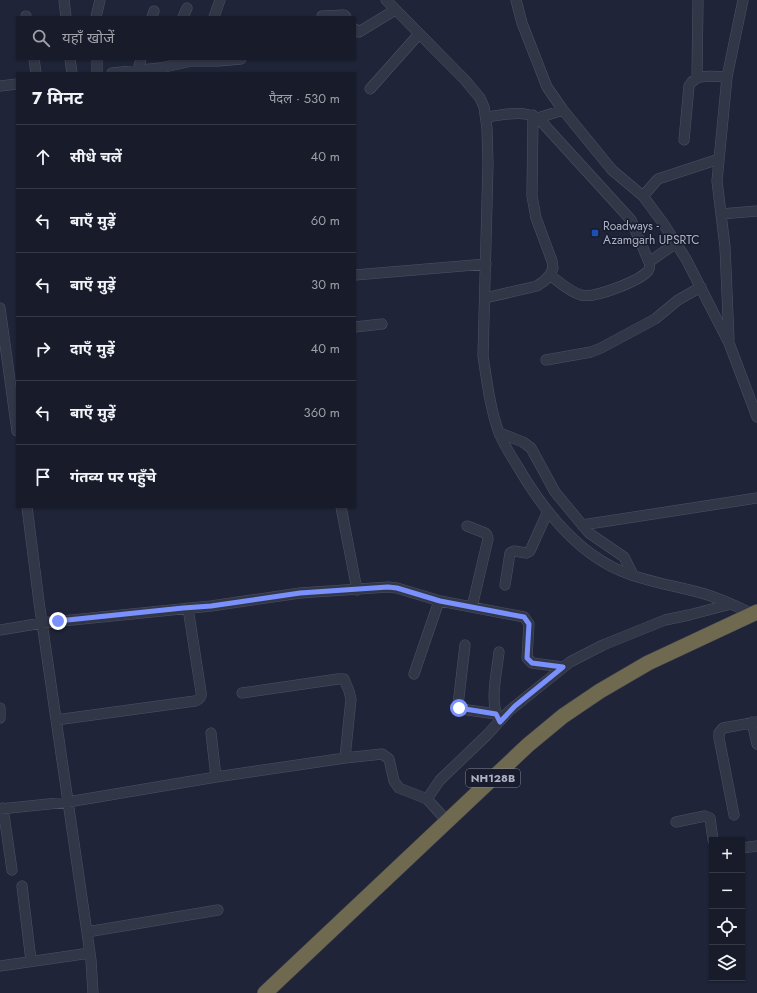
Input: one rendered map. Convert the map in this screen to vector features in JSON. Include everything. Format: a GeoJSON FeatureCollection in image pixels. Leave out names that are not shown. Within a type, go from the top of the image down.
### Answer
{"type":"FeatureCollection","features":[{"type":"Feature","properties":{"kind":"highway","name":"NH128B"},"geometry":{"type":"LineString","coordinates":[[265,993],[528,745],[563,716],[594,695],[648,663],[755,613]]}},
{"type":"Feature","properties":{"kind":"street"},"geometry":{"type":"LineString","coordinates":[[64,0],[66,16]]}},
{"type":"Feature","properties":{"kind":"street"},"geometry":{"type":"LineString","coordinates":[[96,16],[100,0]]}},
{"type":"Feature","properties":{"kind":"street"},"geometry":{"type":"LineString","coordinates":[[214,16],[220,0]]}},
{"type":"Feature","properties":{"kind":"street"},"geometry":{"type":"LineString","coordinates":[[386,0],[475,90],[484,107],[486,117],[488,164],[484,363],[487,385],[500,433],[528,485],[565,531],[591,554],[620,571],[645,580],[708,595],[755,613]]}},
{"type":"Feature","properties":{"kind":"street"},"geometry":{"type":"LineString","coordinates":[[516,0],[522,23],[547,87],[563,110],[612,170],[643,196],[676,243],[701,286],[729,343],[757,417]]}},
{"type":"Feature","properties":{"kind":"street"},"geometry":{"type":"LineString","coordinates":[[697,77],[698,0]]}},
{"type":"Feature","properties":{"kind":"street"},"geometry":{"type":"LineString","coordinates":[[729,343],[725,247],[716,181],[727,78],[744,0]]}},
{"type":"Feature","properties":{"kind":"street"},"geometry":{"type":"LineString","coordinates":[[356,30],[359,32],[395,10]]}},
{"type":"Feature","properties":{"kind":"street"},"geometry":{"type":"LineString","coordinates":[[322,16],[345,16]]}},
{"type":"Feature","properties":{"kind":"street"},"geometry":{"type":"LineString","coordinates":[[370,89],[419,34]]}},
{"type":"Feature","properties":{"kind":"street"},"geometry":{"type":"LineString","coordinates":[[34,60],[36,72]]}},
{"type":"Feature","properties":{"kind":"street"},"geometry":{"type":"LineString","coordinates":[[70,60],[72,72]]}},
{"type":"Feature","properties":{"kind":"street"},"geometry":{"type":"LineString","coordinates":[[97,60],[97,72]]}},
{"type":"Feature","properties":{"kind":"street"},"geometry":{"type":"LineString","coordinates":[[138,70],[141,60]]}},
{"type":"Feature","properties":{"kind":"street"},"geometry":{"type":"LineString","coordinates":[[121,72],[138,70],[166,63],[197,60],[218,62],[233,60]]}},
{"type":"Feature","properties":{"kind":"street"},"geometry":{"type":"LineString","coordinates":[[684,140],[688,86],[690,83],[697,77],[727,78]]}},
{"type":"Feature","properties":{"kind":"street"},"geometry":{"type":"LineString","coordinates":[[0,86],[16,84]]}},
{"type":"Feature","properties":{"kind":"street"},"geometry":{"type":"LineString","coordinates":[[486,117],[517,113],[535,116],[563,110]]}},
{"type":"Feature","properties":{"kind":"street"},"geometry":{"type":"LineString","coordinates":[[535,116],[631,220],[650,267],[640,277],[615,289],[592,295],[582,295],[577,293],[550,275]]}},
{"type":"Feature","properties":{"kind":"street"},"geometry":{"type":"LineString","coordinates":[[485,298],[537,286],[550,275],[553,268],[552,261],[536,218],[532,196],[535,116]]}},
{"type":"Feature","properties":{"kind":"street"},"geometry":{"type":"LineString","coordinates":[[643,196],[658,179],[719,159]]}},
{"type":"Feature","properties":{"kind":"street"},"geometry":{"type":"LineString","coordinates":[[720,214],[757,211]]}},
{"type":"Feature","properties":{"kind":"street"},"geometry":{"type":"LineString","coordinates":[[649,262],[676,243]]}},
{"type":"Feature","properties":{"kind":"street"},"geometry":{"type":"LineString","coordinates":[[356,275],[486,264]]}},
{"type":"Feature","properties":{"kind":"street"},"geometry":{"type":"LineString","coordinates":[[546,360],[591,352],[601,348],[654,319],[678,300],[701,286]]}},
{"type":"Feature","properties":{"kind":"street"},"geometry":{"type":"LineString","coordinates":[[0,308],[12,366],[16,418]]}},
{"type":"Feature","properties":{"kind":"street"},"geometry":{"type":"LineString","coordinates":[[356,327],[382,324]]}},
{"type":"Feature","properties":{"kind":"street"},"geometry":{"type":"LineString","coordinates":[[500,433],[523,442],[531,448],[555,492],[589,533],[624,557],[633,575]]}},
{"type":"Feature","properties":{"kind":"street"},"geometry":{"type":"LineString","coordinates":[[582,525],[757,498]]}},
{"type":"Feature","properties":{"kind":"street"},"geometry":{"type":"LineString","coordinates":[[27,508],[42,623],[90,953],[94,993]]}},
{"type":"Feature","properties":{"kind":"street"},"geometry":{"type":"LineString","coordinates":[[341,508],[357,590]]}},
{"type":"Feature","properties":{"kind":"street"},"geometry":{"type":"LineString","coordinates":[[505,585],[510,553],[514,551],[526,553],[530,551],[548,511]]}},
{"type":"Feature","properties":{"kind":"street"},"geometry":{"type":"LineString","coordinates":[[468,526],[485,533],[488,538],[472,607]]}},
{"type":"Feature","properties":{"kind":"street"},"geometry":{"type":"LineString","coordinates":[[0,630],[42,623],[211,606],[300,593],[357,590],[381,587],[397,588],[439,601],[524,617],[529,624],[527,658],[529,661],[532,663],[563,667]]}},
{"type":"Feature","properties":{"kind":"street"},"geometry":{"type":"LineString","coordinates":[[414,674],[439,601]]}},
{"type":"Feature","properties":{"kind":"street"},"geometry":{"type":"LineString","coordinates":[[427,799],[440,780],[487,735],[498,718],[563,667],[592,650],[665,620],[731,604]]}},
{"type":"Feature","properties":{"kind":"street"},"geometry":{"type":"LineString","coordinates":[[56,720],[195,701],[200,698],[202,696],[188,608]]}},
{"type":"Feature","properties":{"kind":"street"},"geometry":{"type":"LineString","coordinates":[[465,645],[458,705],[461,709],[498,718]]}},
{"type":"Feature","properties":{"kind":"street"},"geometry":{"type":"LineString","coordinates":[[498,718],[494,702],[499,652]]}},
{"type":"Feature","properties":{"kind":"street"},"geometry":{"type":"LineString","coordinates":[[242,693],[338,678],[344,679],[351,699],[345,758]]}},
{"type":"Feature","properties":{"kind":"street"},"geometry":{"type":"LineString","coordinates":[[0,708],[0,718]]}},
{"type":"Feature","properties":{"kind":"street"},"geometry":{"type":"LineString","coordinates":[[734,815],[725,773],[719,733],[723,728],[755,722],[757,744]]}},
{"type":"Feature","properties":{"kind":"street"},"geometry":{"type":"LineString","coordinates":[[211,733],[216,777]]}},
{"type":"Feature","properties":{"kind":"street"},"geometry":{"type":"LineString","coordinates":[[12,870],[2,808],[68,802],[216,777],[345,758],[382,754],[388,759],[394,781],[398,788],[427,799],[448,821]]}},
{"type":"Feature","properties":{"kind":"street"},"geometry":{"type":"LineString","coordinates":[[676,822],[705,816],[708,817],[710,818],[713,837]]}},
{"type":"Feature","properties":{"kind":"street"},"geometry":{"type":"LineString","coordinates":[[745,848],[757,846]]}},
{"type":"Feature","properties":{"kind":"street"},"geometry":{"type":"LineString","coordinates":[[22,886],[31,961]]}},
{"type":"Feature","properties":{"kind":"street"},"geometry":{"type":"LineString","coordinates":[[87,932],[218,910]]}},
{"type":"Feature","properties":{"kind":"street"},"geometry":{"type":"LineString","coordinates":[[0,966],[90,953]]}},
{"type":"Feature","properties":{"kind":"place","name":"Roadways - Azamgarh UPSRTC"},"geometry":{"type":"Point","coordinates":[595,233]}},
{"type":"Feature","properties":{"kind":"route"},"geometry":{"type":"LineString","coordinates":[[58,621],[195,608],[300,593],[336,592],[388,587],[397,588],[440,601],[524,617],[529,624],[527,658],[529,661],[532,663],[563,667],[509,711],[500,722],[496,714],[459,708]]}}]}
